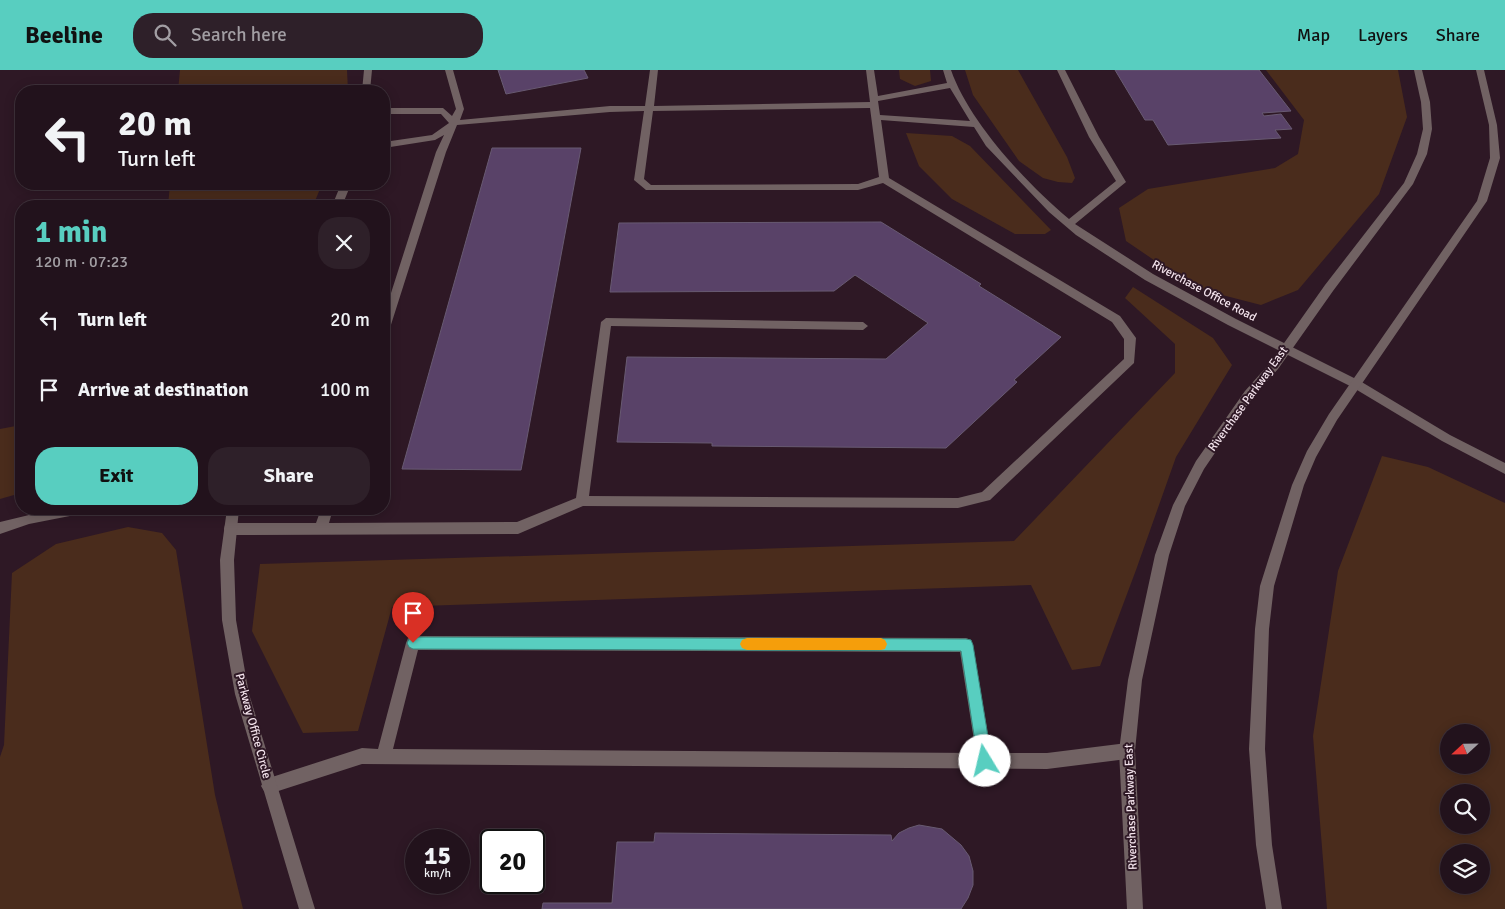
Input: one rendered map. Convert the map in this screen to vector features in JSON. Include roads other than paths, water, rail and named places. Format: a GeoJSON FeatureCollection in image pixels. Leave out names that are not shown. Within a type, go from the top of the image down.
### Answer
{"type":"FeatureCollection","features":[{"type":"Feature","properties":{"kind":"street"},"geometry":{"type":"LineString","coordinates":[[367,85],[368,70]]}},
{"type":"Feature","properties":{"kind":"street"},"geometry":{"type":"LineString","coordinates":[[390,312],[441,152],[460,109],[449,70]]}},
{"type":"Feature","properties":{"kind":"street"},"geometry":{"type":"LineString","coordinates":[[230,530],[518,528],[582,501],[958,503],[986,496],[1130,360],[1130,338],[1116,319],[884,179],[858,187],[649,188],[639,180],[654,70]]}},
{"type":"Feature","properties":{"kind":"street"},"geometry":{"type":"LineString","coordinates":[[870,70],[884,179]]}},
{"type":"Feature","properties":{"kind":"street","name":"Riverchase Office Road"},"geometry":{"type":"LineString","coordinates":[[948,70],[952,85],[989,144],[1026,185],[1069,224],[1109,253],[1149,277],[1356,384],[1446,438],[1505,469]]}},
{"type":"Feature","properties":{"kind":"street"},"geometry":{"type":"LineString","coordinates":[[1060,70],[1094,137],[1121,182],[1069,224]]}},
{"type":"Feature","properties":{"kind":"street","name":"Riverchase Parkway East"},"geometry":{"type":"LineString","coordinates":[[1135,909],[1127,751],[1137,671],[1162,555],[1179,505],[1200,465],[1249,394],[1274,366],[1408,184],[1418,166],[1429,124],[1425,95],[1418,70]]}},
{"type":"Feature","properties":{"kind":"street"},"geometry":{"type":"LineString","coordinates":[[1274,909],[1264,845],[1257,749],[1262,630],[1267,586],[1298,485],[1333,416],[1482,201],[1495,158],[1493,125],[1480,70]]}},
{"type":"Feature","properties":{"kind":"street"},"geometry":{"type":"LineString","coordinates":[[875,107],[952,85]]}},
{"type":"Feature","properties":{"kind":"street"},"geometry":{"type":"LineString","coordinates":[[390,144],[435,137],[454,124],[649,107],[875,107],[976,124]]}},
{"type":"Feature","properties":{"kind":"street"},"geometry":{"type":"LineString","coordinates":[[390,110],[442,111],[454,124]]}},
{"type":"Feature","properties":{"kind":"street"},"geometry":{"type":"LineString","coordinates":[[582,501],[606,322],[863,326]]}},
{"type":"Feature","properties":{"kind":"street"},"geometry":{"type":"LineString","coordinates":[[0,528],[49,515]]}},
{"type":"Feature","properties":{"kind":"street","name":"Parkway Office Circle"},"geometry":{"type":"LineString","coordinates":[[232,515],[227,560],[229,620],[242,694],[307,909]]}},
{"type":"Feature","properties":{"kind":"street"},"geometry":{"type":"LineString","coordinates":[[320,529],[325,515]]}},
{"type":"Feature","properties":{"kind":"street"},"geometry":{"type":"LineString","coordinates":[[383,756],[413,643],[966,645],[985,761]]}},
{"type":"Feature","properties":{"kind":"street"},"geometry":{"type":"LineString","coordinates":[[269,786],[362,756],[1047,761],[1127,751]]}}]}
